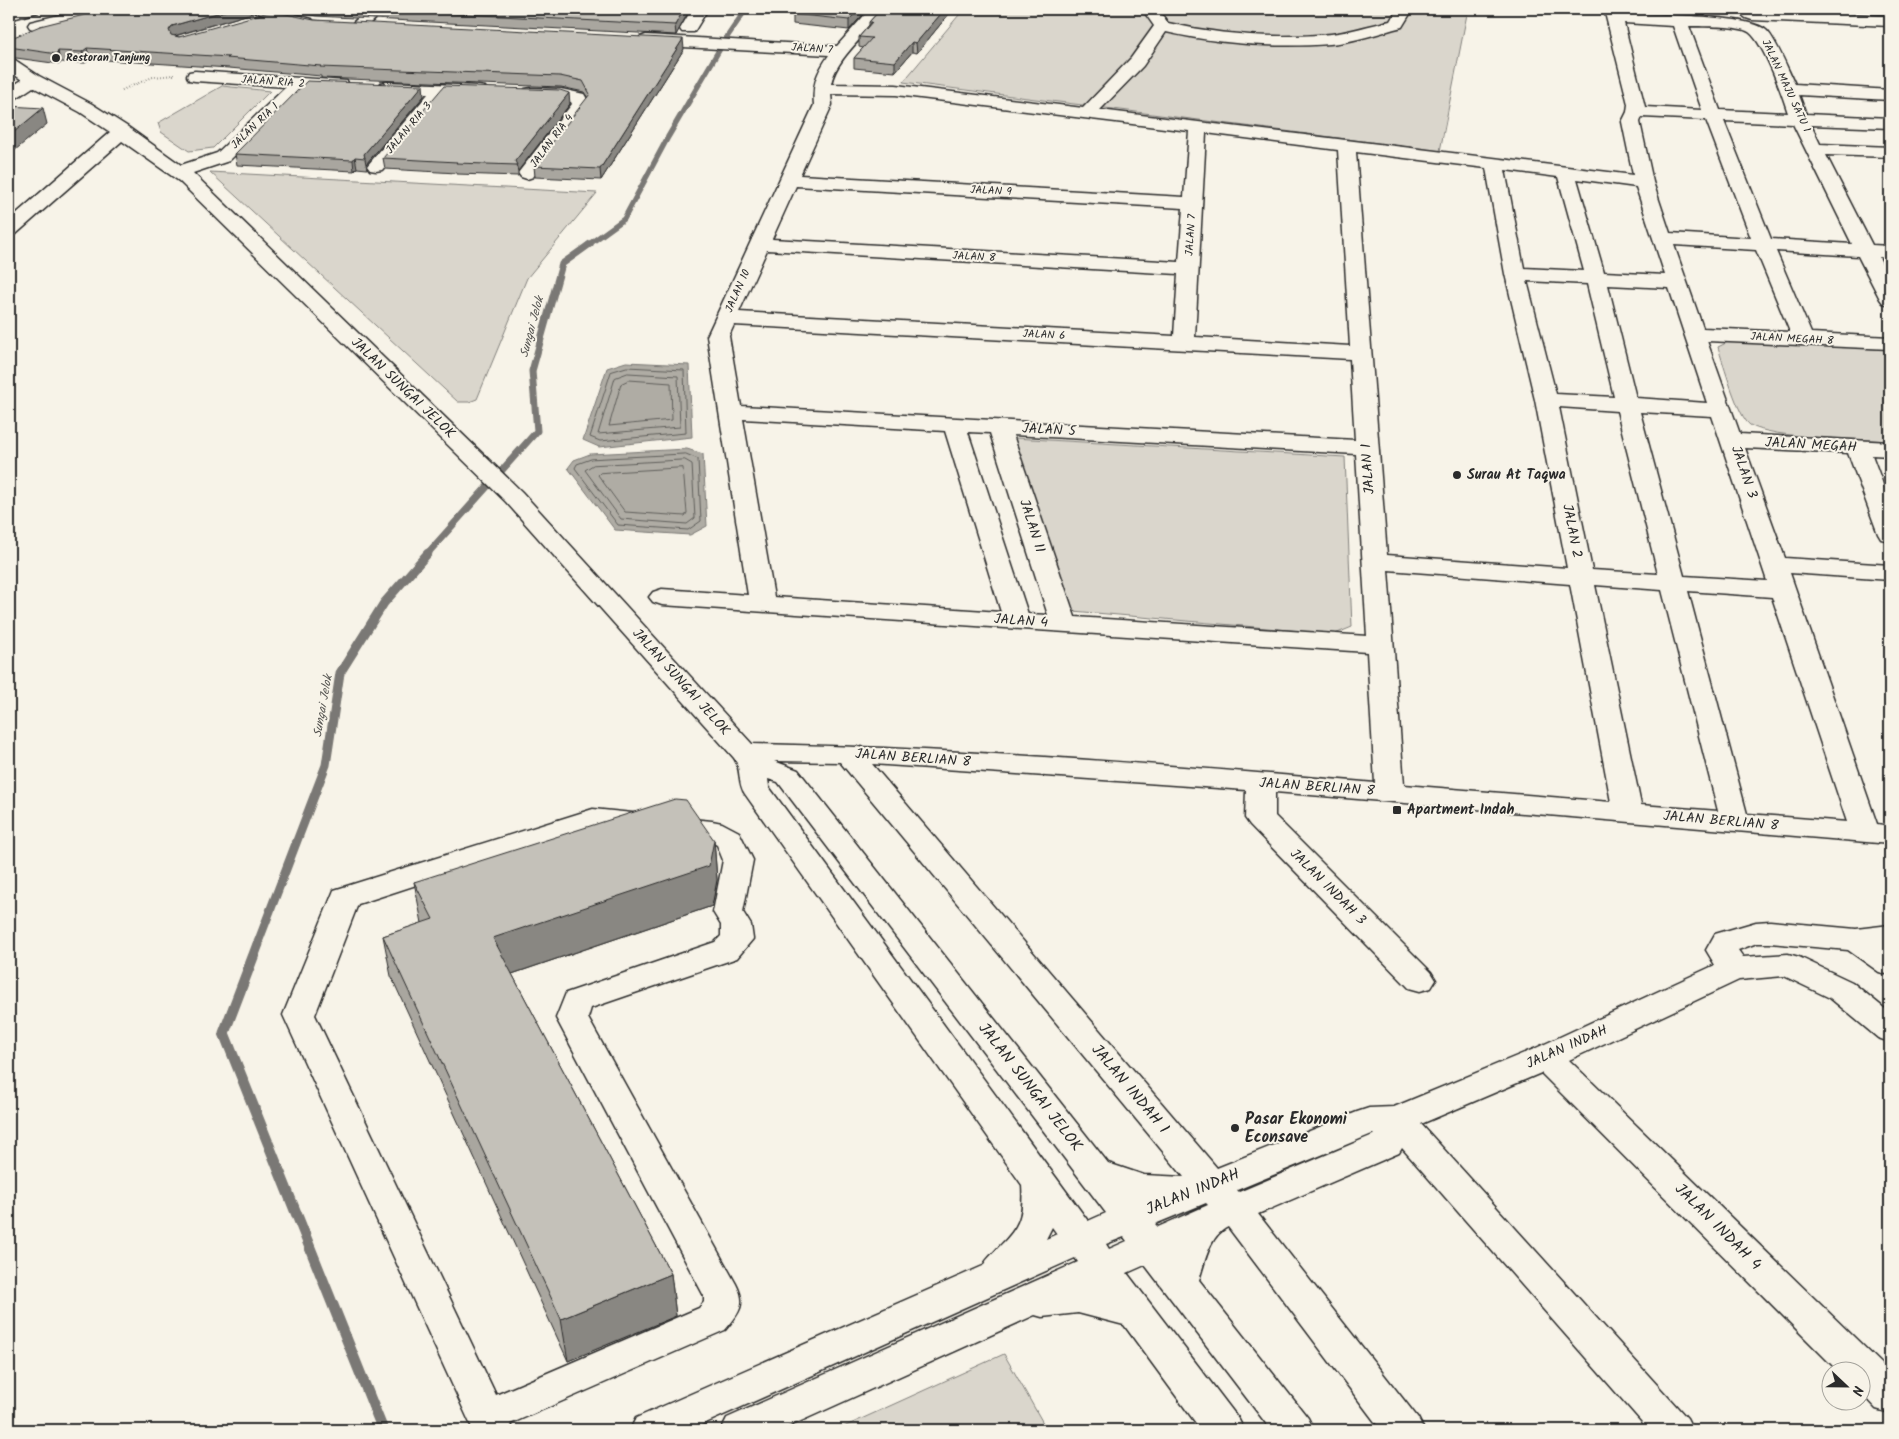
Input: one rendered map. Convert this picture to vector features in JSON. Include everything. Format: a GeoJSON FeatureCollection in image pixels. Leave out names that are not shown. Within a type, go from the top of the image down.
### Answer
{"type":"FeatureCollection","features":[{"type":"Feature","properties":{"kind":"street"},"geometry":{"type":"LineString","coordinates":[[9,15],[32,9]]}},
{"type":"Feature","properties":{"kind":"street"},"geometry":{"type":"LineString","coordinates":[[36,25],[103,9]]}},
{"type":"Feature","properties":{"kind":"street"},"geometry":{"type":"LineString","coordinates":[[358,26],[378,9]]}},
{"type":"Feature","properties":{"kind":"street"},"geometry":{"type":"LineString","coordinates":[[626,39],[692,36],[700,9]]}},
{"type":"Feature","properties":{"kind":"street","name":"JALAN 10"},"geometry":{"type":"LineString","coordinates":[[762,604],[718,336],[823,105],[822,89],[824,77],[842,51],[878,9]]}},
{"type":"Feature","properties":{"kind":"street"},"geometry":{"type":"LineString","coordinates":[[1150,9],[1162,26],[1196,34],[1232,38],[1332,39],[1396,24],[1405,9]]}},
{"type":"Feature","properties":{"kind":"street"},"geometry":{"type":"LineString","coordinates":[[1747,12],[1890,21]]}},
{"type":"Feature","properties":{"kind":"street","name":"JALAN MAJU SATU 1"},"geometry":{"type":"LineString","coordinates":[[1614,13],[1679,21],[1736,24],[1752,28],[1762,34],[1789,89],[1799,119],[1816,149],[1890,299]]}},
{"type":"Feature","properties":{"kind":"street","name":"JALAN 3"},"geometry":{"type":"LineString","coordinates":[[1614,13],[1637,104],[1636,112],[1631,122],[1644,182],[1782,590],[1878,834]]}},
{"type":"Feature","properties":{"kind":"street"},"geometry":{"type":"LineString","coordinates":[[265,14],[324,24]]}},
{"type":"Feature","properties":{"kind":"street"},"geometry":{"type":"LineString","coordinates":[[1679,21],[1711,115],[1762,244],[1803,339]]}},
{"type":"Feature","properties":{"kind":"street"},"geometry":{"type":"LineString","coordinates":[[341,25],[377,27]]}},
{"type":"Feature","properties":{"kind":"street"},"geometry":{"type":"LineString","coordinates":[[1087,113],[1114,88],[1137,62],[1162,26]]}},
{"type":"Feature","properties":{"kind":"street","name":"JALAN 7"},"geometry":{"type":"LineString","coordinates":[[692,36],[842,51]]}},
{"type":"Feature","properties":{"kind":"street","name":"JALAN SUNGAI JELOK"},"geometry":{"type":"LineString","coordinates":[[9,64],[33,80],[86,108],[122,131],[194,184],[514,497],[748,758],[788,776],[1294,1430]]}},
{"type":"Feature","properties":{"kind":"street","name":"JALAN RIA 2"},"geometry":{"type":"LineString","coordinates":[[194,76],[298,84],[355,86]]}},
{"type":"Feature","properties":{"kind":"street"},"geometry":{"type":"LineString","coordinates":[[9,95],[33,80]]}},
{"type":"Feature","properties":{"kind":"street","name":"JALAN RIA 1"},"geometry":{"type":"LineString","coordinates":[[178,172],[223,157],[298,84]]}},
{"type":"Feature","properties":{"kind":"street"},"geometry":{"type":"LineString","coordinates":[[374,87],[491,91]]}},
{"type":"Feature","properties":{"kind":"street","name":"JALAN RIA 3"},"geometry":{"type":"LineString","coordinates":[[376,166],[441,89]]}},
{"type":"Feature","properties":{"kind":"street"},"geometry":{"type":"LineString","coordinates":[[822,89],[896,90],[1494,162],[1644,182]]}},
{"type":"Feature","properties":{"kind":"street"},"geometry":{"type":"LineString","coordinates":[[1789,89],[1890,95]]}},
{"type":"Feature","properties":{"kind":"street","name":"JALAN RIA 4"},"geometry":{"type":"LineString","coordinates":[[511,92],[561,94],[578,98],[580,104],[528,173]]}},
{"type":"Feature","properties":{"kind":"street"},"geometry":{"type":"LineString","coordinates":[[1636,112],[1890,124]]}},
{"type":"Feature","properties":{"kind":"street","name":"JALAN 7"},"geometry":{"type":"LineString","coordinates":[[1184,343],[1198,127]]}},
{"type":"Feature","properties":{"kind":"street"},"geometry":{"type":"LineString","coordinates":[[13,223],[122,131]]}},
{"type":"Feature","properties":{"kind":"street","name":"JALAN 1"},"geometry":{"type":"LineString","coordinates":[[1347,145],[1390,793]]}},
{"type":"Feature","properties":{"kind":"street"},"geometry":{"type":"LineString","coordinates":[[1816,149],[1890,152]]}},
{"type":"Feature","properties":{"kind":"street","name":"JALAN 2"},"geometry":{"type":"LineString","coordinates":[[1494,162],[1515,274],[1546,400],[1628,813]]}},
{"type":"Feature","properties":{"kind":"street"},"geometry":{"type":"LineString","coordinates":[[1566,172],[1596,278],[1626,404],[1735,822]]}},
{"type":"Feature","properties":{"kind":"street","name":"JALAN 9"},"geometry":{"type":"LineString","coordinates":[[789,180],[1193,203]]}},
{"type":"Feature","properties":{"kind":"street"},"geometry":{"type":"LineString","coordinates":[[1663,238],[1890,252]]}},
{"type":"Feature","properties":{"kind":"street","name":"JALAN 8"},"geometry":{"type":"LineString","coordinates":[[760,244],[1189,269]]}},
{"type":"Feature","properties":{"kind":"street"},"geometry":{"type":"LineString","coordinates":[[1515,274],[1678,282]]}},
{"type":"Feature","properties":{"kind":"street","name":"JALAN 6"},"geometry":{"type":"LineString","coordinates":[[727,318],[1361,353]]}},
{"type":"Feature","properties":{"kind":"street","name":"JALAN MEGAH 8"},"geometry":{"type":"LineString","coordinates":[[1694,334],[1890,344]]}},
{"type":"Feature","properties":{"kind":"street"},"geometry":{"type":"LineString","coordinates":[[1546,400],[1721,410]]}},
{"type":"Feature","properties":{"kind":"street","name":"JALAN 5"},"geometry":{"type":"LineString","coordinates":[[730,412],[1367,448]]}},
{"type":"Feature","properties":{"kind":"street"},"geometry":{"type":"LineString","coordinates":[[954,425],[1017,621]]}},
{"type":"Feature","properties":{"kind":"street","name":"JALAN 11"},"geometry":{"type":"LineString","coordinates":[[999,428],[1064,624]]}},
{"type":"Feature","properties":{"kind":"street","name":"JALAN MEGAH"},"geometry":{"type":"LineString","coordinates":[[1732,440],[1890,449]]}},
{"type":"Feature","properties":{"kind":"street"},"geometry":{"type":"LineString","coordinates":[[1857,447],[1890,534]]}},
{"type":"Feature","properties":{"kind":"street"},"geometry":{"type":"LineString","coordinates":[[1374,561],[1782,590]]}},
{"type":"Feature","properties":{"kind":"street"},"geometry":{"type":"LineString","coordinates":[[1775,565],[1890,572]]}},
{"type":"Feature","properties":{"kind":"street","name":"JALAN 4"},"geometry":{"type":"LineString","coordinates":[[662,597],[1380,646]]}},
{"type":"Feature","properties":{"kind":"street","name":"JALAN BERLIAN 8"},"geometry":{"type":"LineString","coordinates":[[748,758],[848,754],[1201,777],[1878,834]]}},
{"type":"Feature","properties":{"kind":"street","name":"JALAN INDAH 1"},"geometry":{"type":"LineString","coordinates":[[848,754],[1212,1201],[1404,1430]]}},
{"type":"Feature","properties":{"kind":"street"},"geometry":{"type":"LineString","coordinates":[[748,758],[755,788],[1040,1184],[1135,1314],[1224,1430]]}},
{"type":"Feature","properties":{"kind":"street","name":"JALAN INDAH 3"},"geometry":{"type":"LineString","coordinates":[[1260,783],[1260,818],[1420,980]]}},
{"type":"Feature","properties":{"kind":"street"},"geometry":{"type":"LineString","coordinates":[[593,818],[712,830],[729,839],[738,860],[728,912],[736,925],[737,939],[726,950],[577,1001],[572,1018],[723,1295],[723,1306],[712,1319],[490,1423],[299,1015],[302,1006],[345,896],[593,818]]}},
{"type":"Feature","properties":{"kind":"street"},"geometry":{"type":"LineString","coordinates":[[1734,970],[1722,950],[1726,942],[1756,933],[1770,932],[1856,940],[1890,936]]}},
{"type":"Feature","properties":{"kind":"street"},"geometry":{"type":"LineString","coordinates":[[1856,940],[1890,964]]}},
{"type":"Feature","properties":{"kind":"street","name":"JALAN INDAH"},"geometry":{"type":"LineString","coordinates":[[985,1281],[1131,1218],[1212,1201],[1387,1144],[1397,1120],[1546,1057],[1734,970],[1788,965],[1841,990],[1890,1030]]}},
{"type":"Feature","properties":{"kind":"street","name":"JALAN INDAH 4"},"geometry":{"type":"LineString","coordinates":[[1546,1057],[1890,1396]]}},
{"type":"Feature","properties":{"kind":"street"},"geometry":{"type":"LineString","coordinates":[[1397,1120],[1673,1430]]}},
{"type":"Feature","properties":{"kind":"street"},"geometry":{"type":"LineString","coordinates":[[1096,1174],[1144,1189],[1212,1201],[1195,1237],[1180,1282]]}},
{"type":"Feature","properties":{"kind":"street"},"geometry":{"type":"LineString","coordinates":[[665,1427],[985,1281],[1010,1262],[1027,1239],[1041,1208],[1040,1184]]}},
{"type":"Feature","properties":{"kind":"street","name":"JALAN INDAH"},"geometry":{"type":"LineString","coordinates":[[741,1430],[1152,1245],[1212,1201]]}},
{"type":"Feature","properties":{"kind":"street"},"geometry":{"type":"LineString","coordinates":[[1019,1304],[1078,1298],[1135,1314]]}},
{"type":"Feature","properties":{"kind":"street"},"geometry":{"type":"LineString","coordinates":[[890,1323],[911,1353]]}},
{"type":"Feature","properties":{"kind":"path"},"geometry":{"type":"LineString","coordinates":[[122,90],[153,77],[169,75]]}},
{"type":"Feature","properties":{"kind":"shaded area"},"geometry":{"type":"Polygon","coordinates":[[[964,9],[1468,9],[1440,151],[903,82],[964,9]]]}},
{"type":"Feature","properties":{"kind":"shaded area"},"geometry":{"type":"Polygon","coordinates":[[[222,86],[270,91],[213,148],[189,151],[161,132],[158,123],[222,86]]]}},
{"type":"Feature","properties":{"kind":"shaded area"},"geometry":{"type":"Polygon","coordinates":[[[210,172],[597,193],[527,278],[477,399],[469,402],[458,402],[210,172]]]}},
{"type":"Feature","properties":{"kind":"shaded area"},"geometry":{"type":"Polygon","coordinates":[[[1732,340],[1890,350],[1890,441],[1796,436],[1761,430],[1750,425],[1745,420],[1736,401],[1718,347],[1732,340]]]}},
{"type":"Feature","properties":{"kind":"shaded area"},"geometry":{"type":"Polygon","coordinates":[[[1013,438],[1345,457],[1352,627],[1335,634],[1073,611],[1013,438]]]}},
{"type":"Feature","properties":{"kind":"shaded area"},"geometry":{"type":"Polygon","coordinates":[[[1004,1354],[1047,1430],[837,1430],[1004,1354]]]}},
{"type":"Feature","properties":{"kind":"water"},"geometry":{"type":"Polygon","coordinates":[[[626,362],[689,365],[692,437],[599,447],[583,440],[607,368],[626,362]]]}},
{"type":"Feature","properties":{"kind":"water"},"geometry":{"type":"Polygon","coordinates":[[[687,449],[703,454],[707,526],[690,535],[615,530],[568,468],[574,460],[590,454],[687,449]]]}},
{"type":"Feature","properties":{"kind":"building"},"geometry":{"type":"Polygon","coordinates":[[[108,9],[231,9],[172,26],[169,30],[171,35],[179,37],[272,11],[314,20],[683,39],[600,169],[534,166],[590,94],[583,81],[560,76],[320,67],[227,58],[229,57],[87,48],[82,52],[58,51],[57,54],[9,47],[9,39],[40,26],[108,9]]]}},
{"type":"Feature","properties":{"kind":"building"},"geometry":{"type":"Polygon","coordinates":[[[365,9],[684,9],[675,25],[365,9]]]}},
{"type":"Feature","properties":{"kind":"building"},"geometry":{"type":"Polygon","coordinates":[[[798,9],[859,9],[849,20],[793,14],[798,9]]]}},
{"type":"Feature","properties":{"kind":"building"},"geometry":{"type":"Polygon","coordinates":[[[881,9],[945,9],[916,43],[912,42],[895,62],[854,58],[872,38],[859,37],[881,9]]]}},
{"type":"Feature","properties":{"kind":"building"},"geometry":{"type":"Polygon","coordinates":[[[307,81],[423,85],[364,154],[365,158],[355,157],[353,160],[235,154],[307,81]]]}},
{"type":"Feature","properties":{"kind":"building"},"geometry":{"type":"Polygon","coordinates":[[[444,86],[560,90],[569,93],[515,161],[517,165],[383,158],[444,86]]]}},
{"type":"Feature","properties":{"kind":"building"},"geometry":{"type":"Polygon","coordinates":[[[9,106],[43,108],[9,136],[9,106]]]}},
{"type":"Feature","properties":{"kind":"building"},"geometry":{"type":"Polygon","coordinates":[[[675,799],[686,800],[714,840],[709,866],[493,938],[671,1274],[561,1319],[383,936],[433,919],[414,882],[675,799]]]}},
{"type":"Feature","properties":{"kind":"waterway","name":"Sungai Jelok"},"geometry":{"type":"LineString","coordinates":[[588,245],[624,219],[668,137],[725,40],[746,9]]}},
{"type":"Feature","properties":{"kind":"waterway","name":"Sungai Jelok"},"geometry":{"type":"LineString","coordinates":[[427,554],[537,431],[532,371],[562,264],[590,244]]}},
{"type":"Feature","properties":{"kind":"waterway","name":"Sungai Jelok"},"geometry":{"type":"LineString","coordinates":[[257,945],[326,765],[340,673],[384,603],[428,553]]}},
{"type":"Feature","properties":{"kind":"waterway"},"geometry":{"type":"LineString","coordinates":[[258,944],[224,1033],[383,1430]]}},
{"type":"Feature","properties":{"kind":"place","name":"Restoran Tanjung"},"geometry":{"type":"Point","coordinates":[56,58]}},
{"type":"Feature","properties":{"kind":"place","name":"Surau At Taqwa"},"geometry":{"type":"Point","coordinates":[1457,475]}},
{"type":"Feature","properties":{"kind":"place","name":"Apartment Indah"},"geometry":{"type":"Point","coordinates":[1397,810]}},
{"type":"Feature","properties":{"kind":"place","name":"Pasar Ekonomi Econsave"},"geometry":{"type":"Point","coordinates":[1235,1128]}}]}
